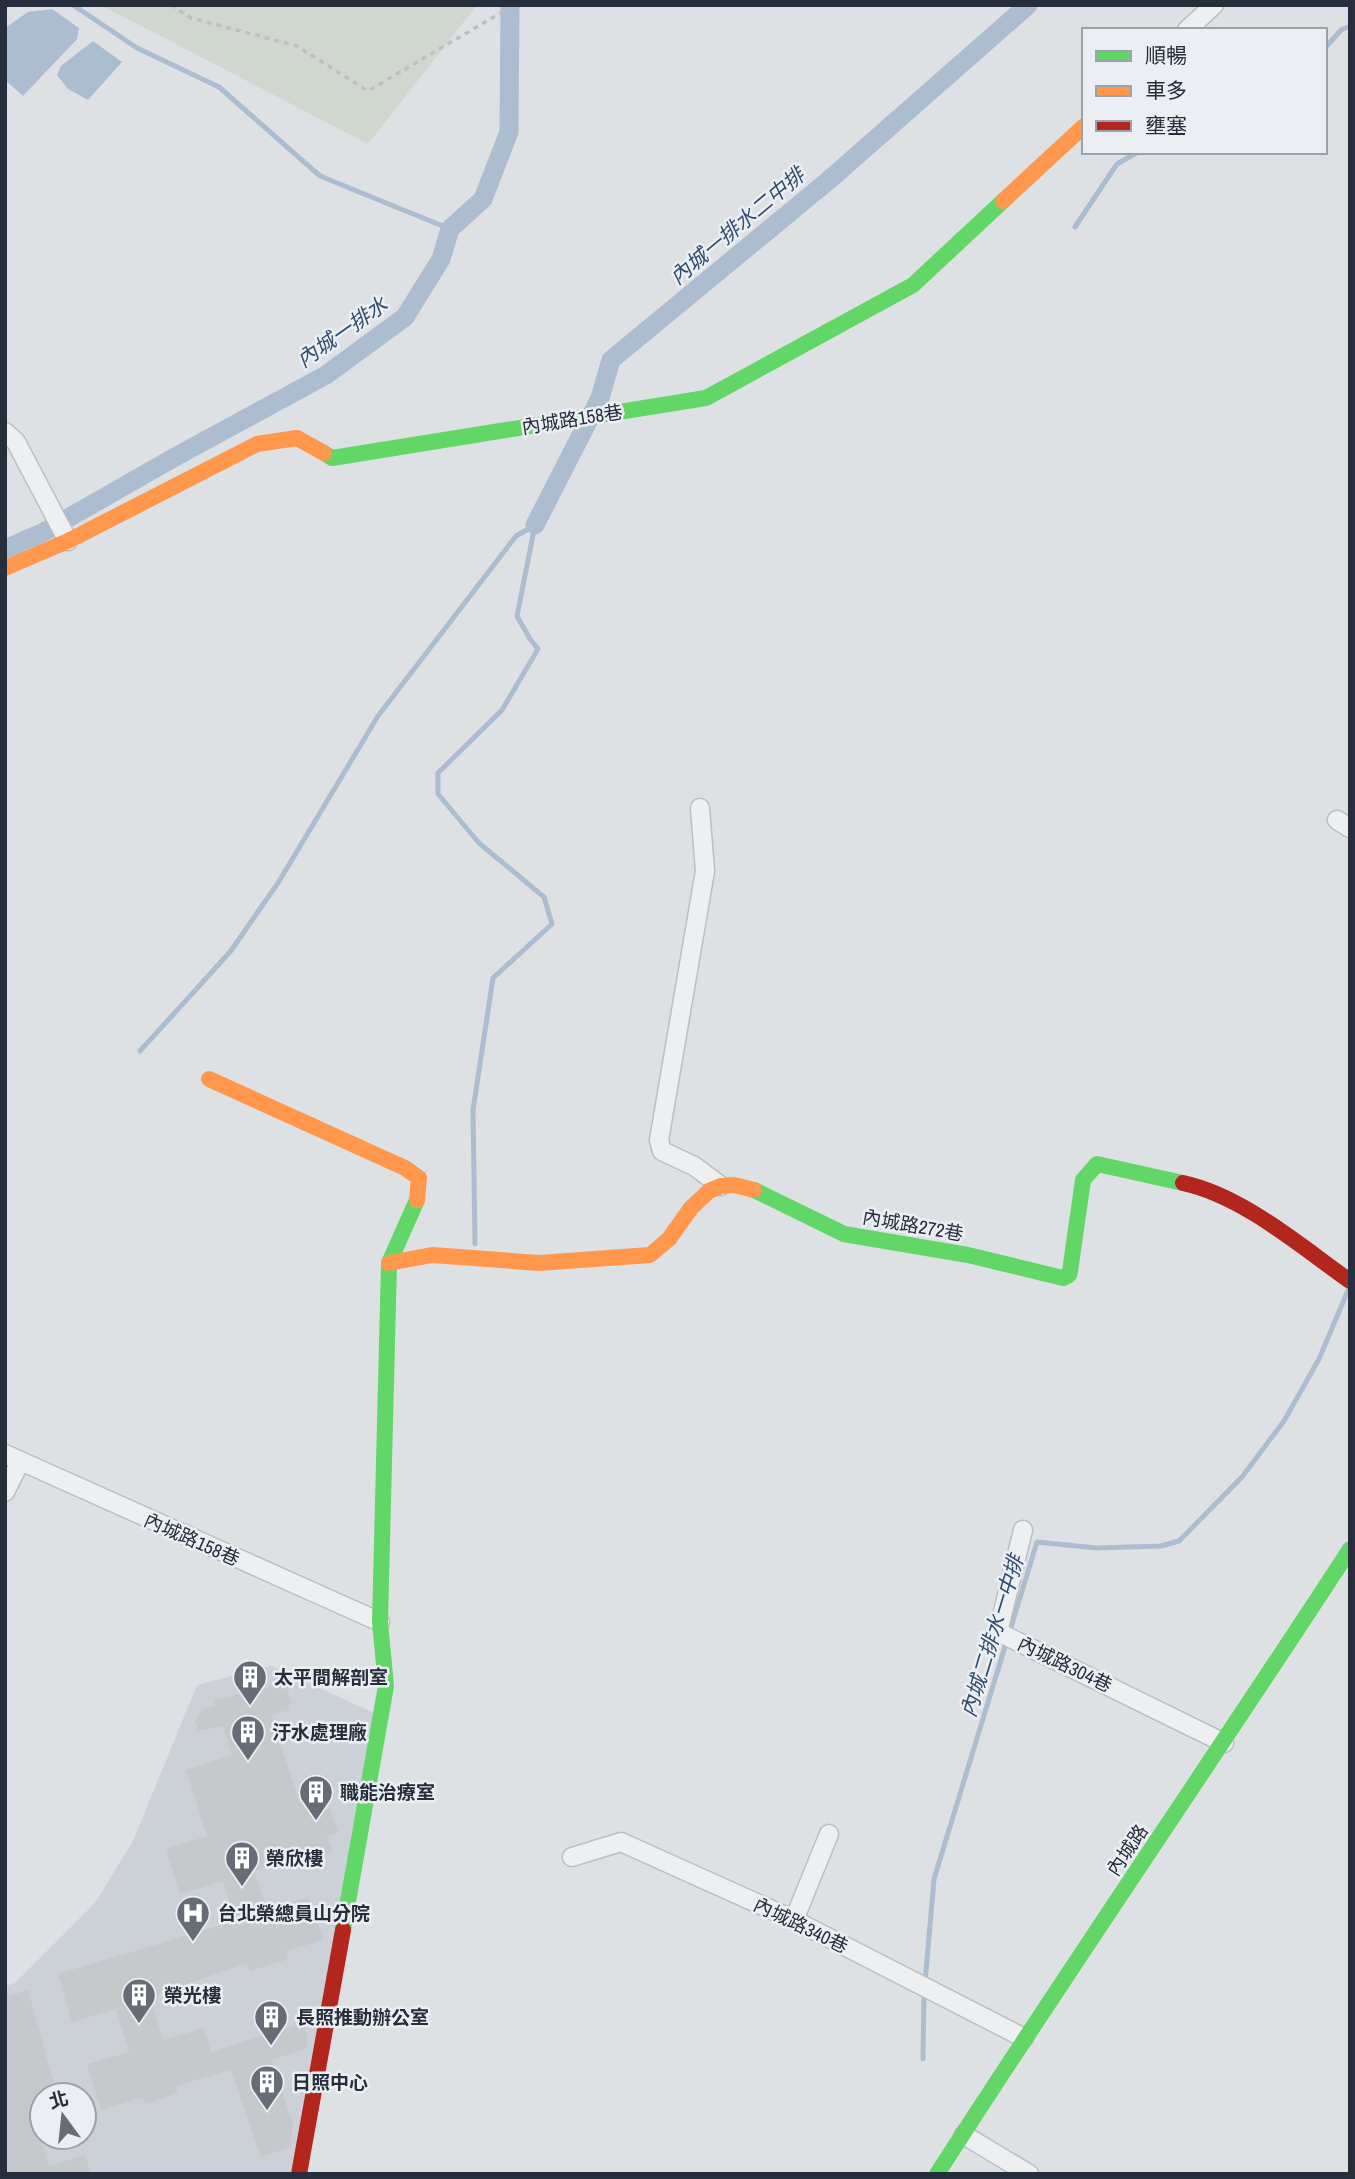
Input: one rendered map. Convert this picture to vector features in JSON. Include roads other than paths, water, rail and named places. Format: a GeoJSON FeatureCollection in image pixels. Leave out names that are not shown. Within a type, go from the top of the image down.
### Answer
{"type":"FeatureCollection","features":[{"type":"Feature","properties":{"kind":"street"},"geometry":{"type":"LineString","coordinates":[[1189,28],[1214,5]]}},
{"type":"Feature","properties":{"kind":"street","name":"內城路158巷"},"geometry":{"type":"LineString","coordinates":[[5,568],[257,444],[297,438],[332,458],[706,398],[914,285],[1082,128]]}},
{"type":"Feature","properties":{"kind":"street"},"geometry":{"type":"LineString","coordinates":[[5,432],[16,442],[66,536]]}},
{"type":"Feature","properties":{"kind":"street"},"geometry":{"type":"LineString","coordinates":[[389,1263],[432,1255],[539,1263],[650,1255],[666,1245],[689,1208],[704,1195],[721,1186],[694,1166],[662,1151],[659,1140],[705,871],[700,808]]}},
{"type":"Feature","properties":{"kind":"street"},"geometry":{"type":"LineString","coordinates":[[209,1079],[405,1168],[419,1178],[418,1198],[389,1263],[380,1622],[386,1686],[299,2174]]}},
{"type":"Feature","properties":{"kind":"street","name":"內城路272巷"},"geometry":{"type":"LineString","coordinates":[[721,1186],[746,1187],[842,1234],[981,1258],[1063,1278],[1069,1275],[1070,1271],[1083,1180],[1097,1164],[1203,1187],[1254,1214],[1350,1281]]}},
{"type":"Feature","properties":{"kind":"street"},"geometry":{"type":"LineString","coordinates":[[5,1492],[13,1458]]}},
{"type":"Feature","properties":{"kind":"street","name":"內城路158巷"},"geometry":{"type":"LineString","coordinates":[[13,1458],[380,1622]]}},
{"type":"Feature","properties":{"kind":"street","name":"內城路304巷"},"geometry":{"type":"LineString","coordinates":[[1023,1530],[998,1632],[1224,1743]]}},
{"type":"Feature","properties":{"kind":"street","name":"內城路"},"geometry":{"type":"LineString","coordinates":[[937,2174],[1024,2038],[1224,1743],[1350,1549]]}},
{"type":"Feature","properties":{"kind":"street"},"geometry":{"type":"LineString","coordinates":[[794,1920],[829,1834]]}},
{"type":"Feature","properties":{"kind":"street","name":"內城路340巷"},"geometry":{"type":"LineString","coordinates":[[572,1857],[621,1842],[794,1920],[1024,2038]]}},
{"type":"Feature","properties":{"kind":"street"},"geometry":{"type":"LineString","coordinates":[[964,2135],[1029,2174]]}},
{"type":"Feature","properties":{"kind":"water"},"geometry":{"type":"Polygon","coordinates":[[[52,9],[79,28],[77,39],[23,96],[5,80],[5,28],[28,12],[52,9]]]}},
{"type":"Feature","properties":{"kind":"water"},"geometry":{"type":"Polygon","coordinates":[[[93,41],[122,62],[88,100],[68,89],[57,75],[61,66],[93,41]]]}},
{"type":"Feature","properties":{"kind":"waterway"},"geometry":{"type":"LineString","coordinates":[[73,5],[137,48],[219,87],[320,176],[450,229]]}},
{"type":"Feature","properties":{"kind":"waterway","name":"內城一排水"},"geometry":{"type":"LineString","coordinates":[[5,549],[42,533],[326,375],[405,317],[441,259],[450,229],[483,199],[509,132],[510,5]]}},
{"type":"Feature","properties":{"kind":"waterway","name":"內城一排水二中排"},"geometry":{"type":"LineString","coordinates":[[535,525],[600,398],[611,360],[829,180],[1028,5]]}},
{"type":"Feature","properties":{"kind":"waterway"},"geometry":{"type":"LineString","coordinates":[[1327,46],[1341,30],[1350,26]]}},
{"type":"Feature","properties":{"kind":"waterway"},"geometry":{"type":"LineString","coordinates":[[1075,227],[1117,164],[1134,154]]}},
{"type":"Feature","properties":{"kind":"waterway"},"geometry":{"type":"LineString","coordinates":[[140,1051],[230,952],[278,883],[378,716],[516,536],[535,525]]}},
{"type":"Feature","properties":{"kind":"waterway"},"geometry":{"type":"LineString","coordinates":[[475,1244],[473,1110],[493,978],[552,924],[544,897],[479,843],[438,794],[438,773],[502,710],[538,649],[517,616],[535,525]]}},
{"type":"Feature","properties":{"kind":"waterway","name":"內城二排水一中排"},"geometry":{"type":"LineString","coordinates":[[925,1983],[934,1879],[1037,1542],[1097,1548],[1161,1546],[1179,1541],[1242,1477],[1284,1421],[1319,1359],[1349,1288]]}},
{"type":"Feature","properties":{"kind":"waterway","name":"內城二排水一中排"},"geometry":{"type":"LineString","coordinates":[[923,2059],[924,1993]]}},
{"type":"Feature","properties":{"kind":"place","name":"太平間解剖室"},"geometry":{"type":"Point","coordinates":[250,1707]}},
{"type":"Feature","properties":{"kind":"place","name":"汙水處理廠"},"geometry":{"type":"Point","coordinates":[248,1762]}},
{"type":"Feature","properties":{"kind":"place","name":"職能治療室"},"geometry":{"type":"Point","coordinates":[316,1822]}},
{"type":"Feature","properties":{"kind":"place","name":"榮欣樓"},"geometry":{"type":"Point","coordinates":[242,1888]}},
{"type":"Feature","properties":{"kind":"place","name":"台北榮總員山分院"},"geometry":{"type":"Point","coordinates":[193,1943]}},
{"type":"Feature","properties":{"kind":"place","name":"榮光樓"},"geometry":{"type":"Point","coordinates":[139,2025]}},
{"type":"Feature","properties":{"kind":"place","name":"長照推動辦公室"},"geometry":{"type":"Point","coordinates":[271,2047]}},
{"type":"Feature","properties":{"kind":"place","name":"日照中心"},"geometry":{"type":"Point","coordinates":[267,2112]}}]}
